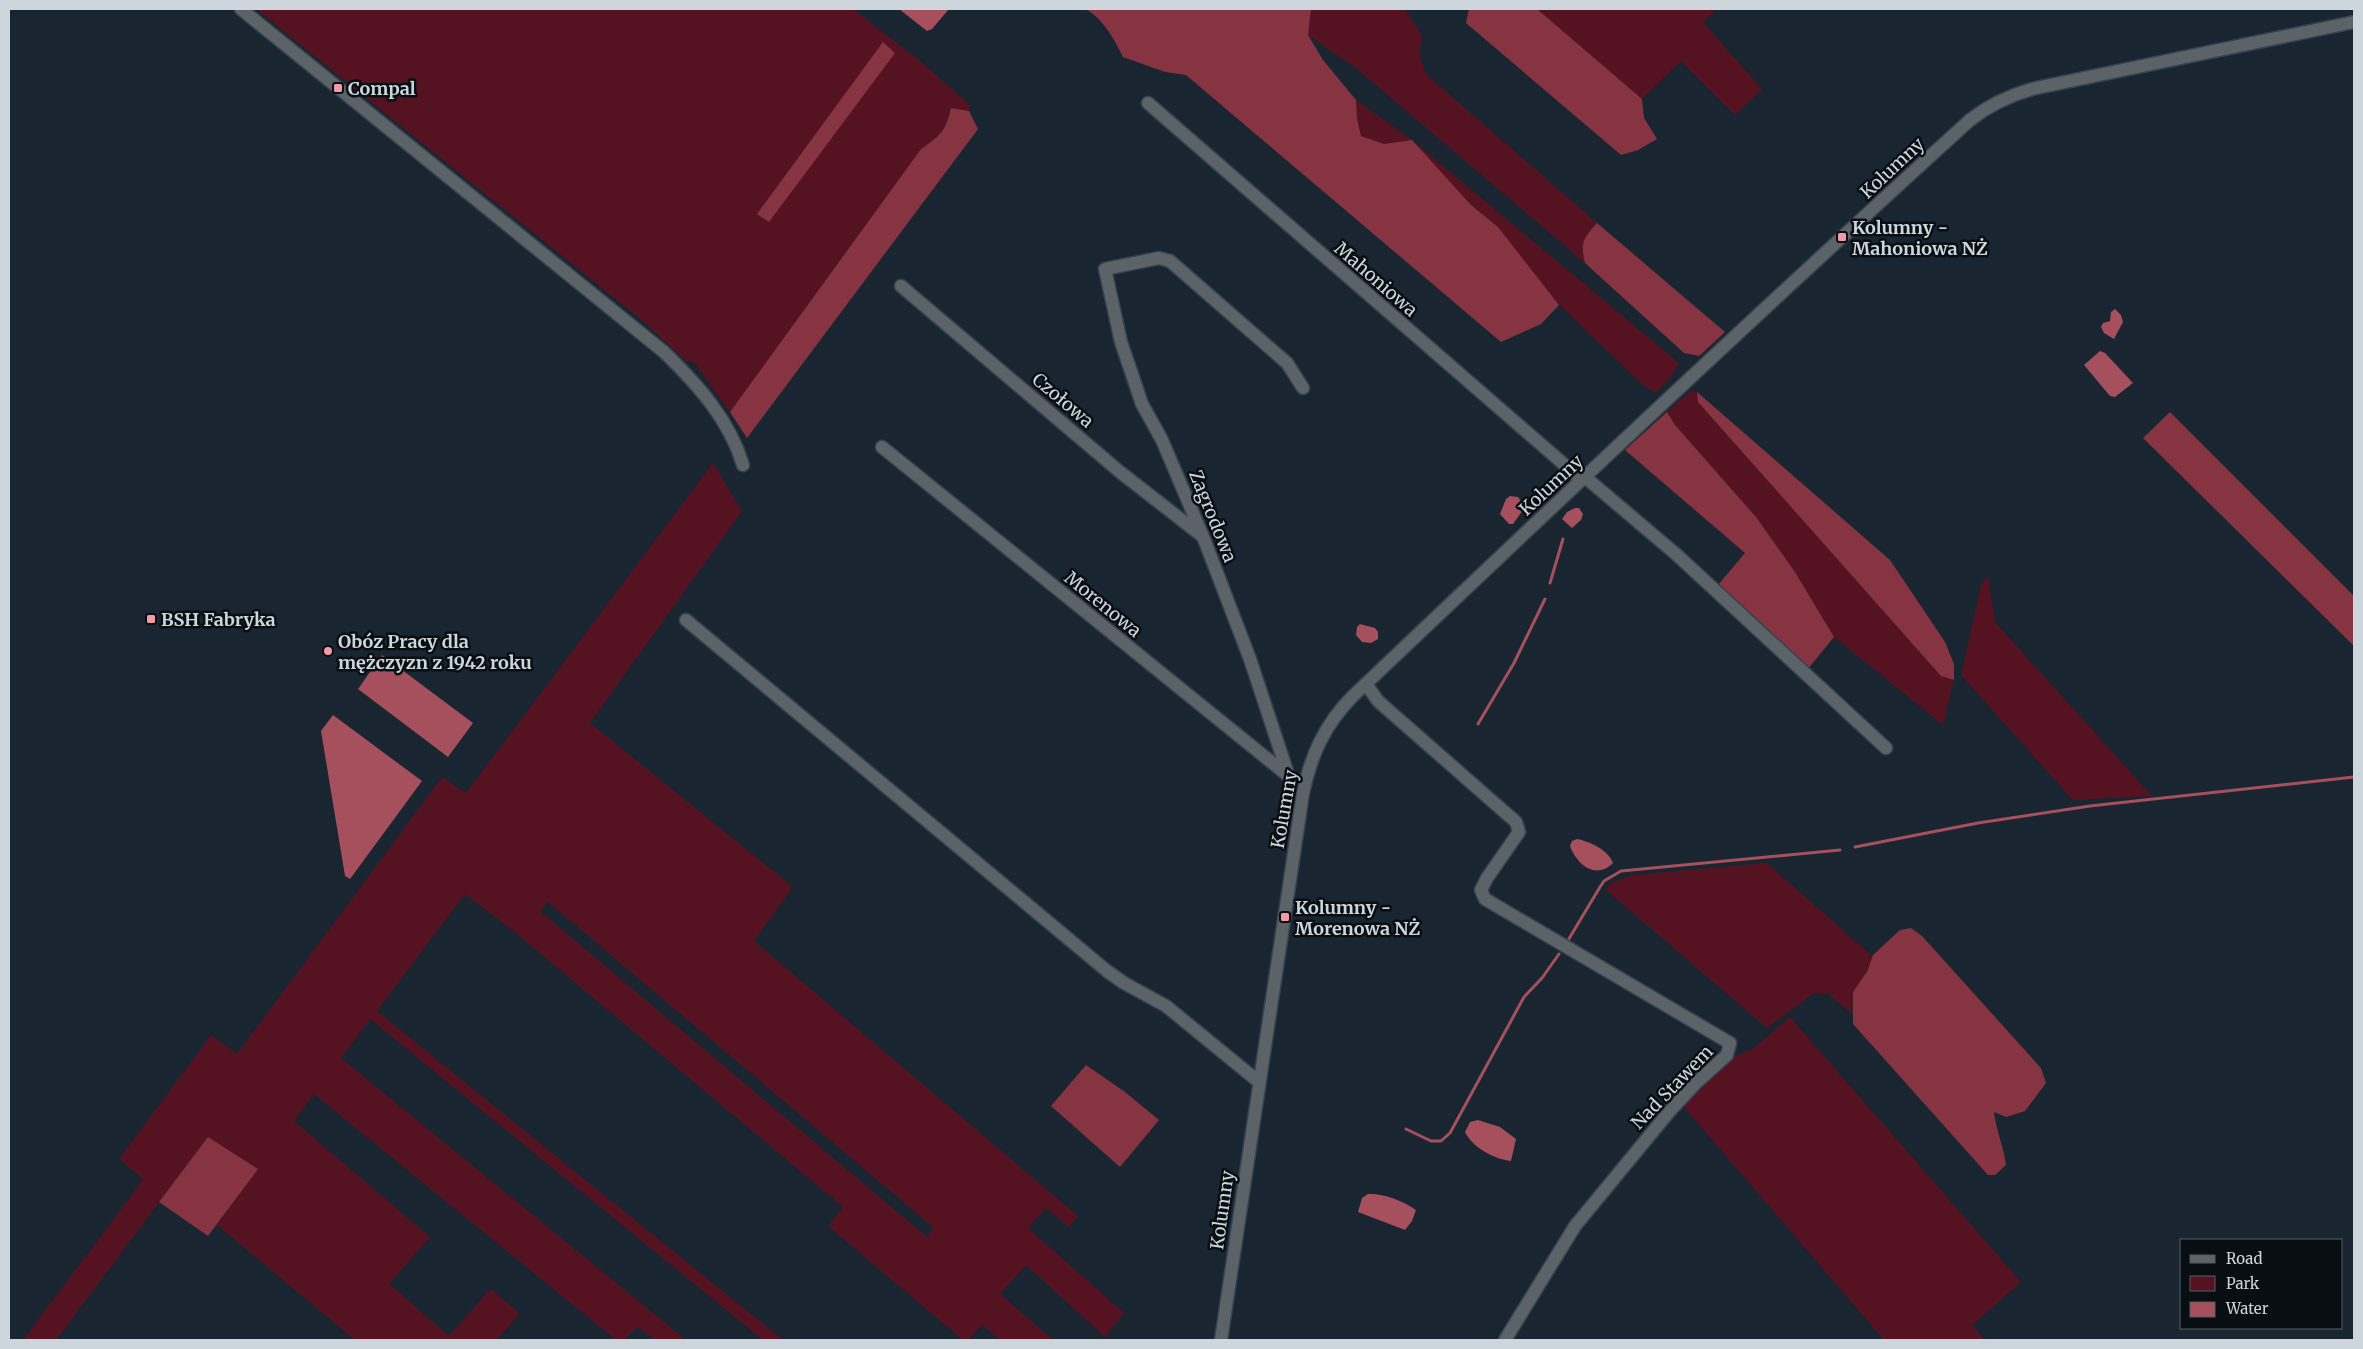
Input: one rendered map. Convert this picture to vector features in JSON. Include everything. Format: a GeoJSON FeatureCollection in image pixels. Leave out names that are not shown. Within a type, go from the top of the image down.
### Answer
{"type":"FeatureCollection","features":[{"type":"Feature","properties":{"kind":"street"},"geometry":{"type":"LineString","coordinates":[[241,9],[664,352],[694,383],[722,419],[731,434],[743,465]]}},
{"type":"Feature","properties":{"kind":"street","name":"Kolumny"},"geometry":{"type":"LineString","coordinates":[[1220,1340],[1305,783],[1314,753],[1326,729],[1343,706],[1584,478],[1907,178],[1988,106],[2012,95],[2032,89],[2354,22]]}},
{"type":"Feature","properties":{"kind":"street","name":"Mahoniowa"},"geometry":{"type":"LineString","coordinates":[[1148,103],[1584,478],[1677,555],[1886,748]]}},
{"type":"Feature","properties":{"kind":"street","name":"Zagrodowa"},"geometry":{"type":"LineString","coordinates":[[1290,777],[1250,659],[1204,539],[1162,440],[1142,404],[1121,342],[1105,269],[1159,258],[1170,261],[1287,363],[1303,388]]}},
{"type":"Feature","properties":{"kind":"street","name":"Czołowa"},"geometry":{"type":"LineString","coordinates":[[902,286],[1120,472],[1204,539]]}},
{"type":"Feature","properties":{"kind":"street","name":"Morenowa"},"geometry":{"type":"LineString","coordinates":[[882,447],[1290,777],[1305,783]]}},
{"type":"Feature","properties":{"kind":"street"},"geometry":{"type":"LineString","coordinates":[[686,620],[1108,971],[1124,983],[1166,1006],[1259,1082]]}},
{"type":"Feature","properties":{"kind":"street","name":"Nad Stawem"},"geometry":{"type":"LineString","coordinates":[[1366,684],[1378,700],[1516,822],[1518,832],[1487,878],[1481,890],[1482,896],[1676,1013],[1712,1031],[1726,1040],[1730,1046],[1727,1055],[1697,1082],[1675,1106],[1575,1226],[1505,1340]]}},
{"type":"Feature","properties":{"kind":"green space"},"geometry":{"type":"Polygon","coordinates":[[[256,9],[853,9],[920,61],[970,105],[969,111],[951,108],[944,128],[921,149],[730,412],[692,361],[686,361],[644,322],[256,9]]]}},
{"type":"Feature","properties":{"kind":"green space"},"geometry":{"type":"Polygon","coordinates":[[[1311,9],[1405,9],[1421,34],[1420,56],[1426,74],[1597,223],[1584,241],[1585,263],[1356,68],[1308,35],[1311,9]]]}},
{"type":"Feature","properties":{"kind":"green space"},"geometry":{"type":"Polygon","coordinates":[[[1537,9],[1717,9],[1703,22],[1762,89],[1735,115],[1681,61],[1642,99],[1537,9]]]}},
{"type":"Feature","properties":{"kind":"green space"},"geometry":{"type":"Polygon","coordinates":[[[1356,100],[1412,140],[1384,144],[1361,136],[1357,119],[1356,100]]]}},
{"type":"Feature","properties":{"kind":"green space"},"geometry":{"type":"Polygon","coordinates":[[[1412,140],[1679,363],[1669,380],[1655,393],[1643,385],[1559,305],[1498,227],[1471,205],[1412,140]]]}},
{"type":"Feature","properties":{"kind":"green space"},"geometry":{"type":"Polygon","coordinates":[[[1690,392],[1697,392],[1698,402],[1941,676],[1954,680],[1943,725],[1834,637],[1795,572],[1756,517],[1675,425],[1667,412],[1690,392]]]}},
{"type":"Feature","properties":{"kind":"green space"},"geometry":{"type":"Polygon","coordinates":[[[713,463],[742,511],[590,723],[793,887],[754,941],[1078,1216],[1069,1227],[1046,1208],[1028,1228],[1124,1313],[1105,1337],[1026,1265],[1000,1294],[1053,1340],[1000,1340],[982,1325],[968,1340],[963,1340],[828,1226],[843,1207],[517,934],[465,894],[377,1011],[783,1340],[763,1340],[370,1019],[341,1058],[686,1340],[655,1340],[638,1327],[624,1340],[616,1340],[314,1094],[294,1121],[430,1237],[389,1284],[449,1336],[490,1289],[520,1313],[497,1340],[355,1340],[217,1225],[257,1169],[208,1137],[56,1340],[23,1340],[143,1179],[119,1159],[211,1035],[237,1054],[442,777],[466,793],[713,463]],[[548,902],[540,911],[927,1237],[933,1227],[548,902]]]}},
{"type":"Feature","properties":{"kind":"green space"},"geometry":{"type":"Polygon","coordinates":[[[1988,576],[1995,622],[2152,796],[2073,800],[1961,675],[1981,585],[1988,576]]]}},
{"type":"Feature","properties":{"kind":"green space"},"geometry":{"type":"Polygon","coordinates":[[[1767,863],[1873,957],[1868,970],[1853,992],[1852,1014],[1827,993],[1814,993],[1767,1028],[1606,890],[1610,883],[1633,875],[1767,863]]]}},
{"type":"Feature","properties":{"kind":"green space"},"geometry":{"type":"Polygon","coordinates":[[[1790,1017],[2021,1282],[1972,1325],[1985,1340],[1884,1340],[1683,1106],[1703,1083],[1736,1056],[1754,1048],[1790,1017]]]}},
{"type":"Feature","properties":{"kind":"shaded area"},"geometry":{"type":"Polygon","coordinates":[[[1086,9],[1311,9],[1308,35],[1323,60],[1356,100],[1357,119],[1361,136],[1384,144],[1412,140],[1471,205],[1498,227],[1559,305],[1541,324],[1501,342],[1186,75],[1165,72],[1123,57],[1103,24],[1086,9]]]}},
{"type":"Feature","properties":{"kind":"shaded area"},"geometry":{"type":"Polygon","coordinates":[[[1469,9],[1537,9],[1642,99],[1644,118],[1657,139],[1638,150],[1621,155],[1466,23],[1469,9]]]}},
{"type":"Feature","properties":{"kind":"shaded area"},"geometry":{"type":"Polygon","coordinates":[[[883,42],[895,53],[769,222],[757,214],[883,42]]]}},
{"type":"Feature","properties":{"kind":"shaded area"},"geometry":{"type":"Polygon","coordinates":[[[951,108],[969,111],[978,129],[747,438],[730,412],[921,149],[944,128],[951,108]]]}},
{"type":"Feature","properties":{"kind":"shaded area"},"geometry":{"type":"Polygon","coordinates":[[[1597,223],[1725,332],[1699,356],[1684,353],[1585,263],[1584,241],[1597,223]]]}},
{"type":"Feature","properties":{"kind":"shaded area"},"geometry":{"type":"Polygon","coordinates":[[[1697,392],[1890,560],[1945,642],[1954,664],[1954,680],[1941,676],[1698,402],[1697,392]]]}},
{"type":"Feature","properties":{"kind":"shaded area"},"geometry":{"type":"Polygon","coordinates":[[[1667,412],[1675,425],[1756,517],[1795,572],[1834,637],[1807,670],[1718,585],[1745,553],[1625,450],[1667,412]]]}},
{"type":"Feature","properties":{"kind":"shaded area"},"geometry":{"type":"Polygon","coordinates":[[[2170,412],[2354,596],[2354,646],[2143,438],[2170,412]]]}},
{"type":"Feature","properties":{"kind":"shaded area"},"geometry":{"type":"Polygon","coordinates":[[[1911,928],[1922,936],[2041,1068],[2046,1083],[2025,1111],[2006,1117],[1994,1112],[2006,1165],[1995,1175],[1988,1175],[1853,1024],[1853,992],[1868,970],[1873,955],[1900,930],[1911,928]]]}},
{"type":"Feature","properties":{"kind":"shaded area"},"geometry":{"type":"Polygon","coordinates":[[[1086,1065],[1125,1092],[1159,1120],[1120,1167],[1051,1106],[1086,1065]]]}},
{"type":"Feature","properties":{"kind":"shaded area"},"geometry":{"type":"Polygon","coordinates":[[[208,1137],[258,1169],[208,1236],[159,1202],[208,1137]]]}},
{"type":"Feature","properties":{"kind":"water"},"geometry":{"type":"Polygon","coordinates":[[[899,9],[949,9],[932,29],[927,31],[899,9]]]}},
{"type":"Feature","properties":{"kind":"water"},"geometry":{"type":"Polygon","coordinates":[[[2115,309],[2121,315],[2123,322],[2114,339],[2104,333],[2101,327],[2103,323],[2110,321],[2111,312],[2115,309]]]}},
{"type":"Feature","properties":{"kind":"water"},"geometry":{"type":"Polygon","coordinates":[[[2100,351],[2105,353],[2133,383],[2115,397],[2110,396],[2084,365],[2100,351]]]}},
{"type":"Feature","properties":{"kind":"water"},"geometry":{"type":"Polygon","coordinates":[[[1510,496],[1518,497],[1525,507],[1513,524],[1509,524],[1500,514],[1506,499],[1510,496]]]}},
{"type":"Feature","properties":{"kind":"water"},"geometry":{"type":"Polygon","coordinates":[[[1579,508],[1583,514],[1581,520],[1572,528],[1562,519],[1567,512],[1579,508]]]}},
{"type":"Feature","properties":{"kind":"water"},"geometry":{"type":"Polygon","coordinates":[[[1360,624],[1375,628],[1378,632],[1378,639],[1371,643],[1362,642],[1356,635],[1357,627],[1360,624]]]}},
{"type":"Feature","properties":{"kind":"water"},"geometry":{"type":"Polygon","coordinates":[[[382,655],[473,723],[448,757],[358,689],[382,655]]]}},
{"type":"Feature","properties":{"kind":"water"},"geometry":{"type":"Polygon","coordinates":[[[333,715],[422,781],[350,879],[345,876],[321,731],[333,715]]]}},
{"type":"Feature","properties":{"kind":"water"},"geometry":{"type":"Polygon","coordinates":[[[1577,839],[1598,847],[1611,858],[1613,863],[1607,868],[1600,870],[1588,868],[1582,864],[1570,846],[1572,841],[1577,839]]]}},
{"type":"Feature","properties":{"kind":"water"},"geometry":{"type":"Polygon","coordinates":[[[1478,1120],[1500,1127],[1516,1139],[1511,1161],[1485,1152],[1473,1143],[1465,1132],[1470,1122],[1478,1120]]]}},
{"type":"Feature","properties":{"kind":"water"},"geometry":{"type":"Polygon","coordinates":[[[1368,1194],[1393,1198],[1416,1210],[1412,1221],[1405,1230],[1358,1212],[1362,1198],[1368,1194]]]}},
{"type":"Feature","properties":{"kind":"waterway"},"geometry":{"type":"LineString","coordinates":[[1550,583],[1563,539]]}},
{"type":"Feature","properties":{"kind":"waterway"},"geometry":{"type":"LineString","coordinates":[[1478,724],[1514,663],[1545,599]]}},
{"type":"Feature","properties":{"kind":"waterway"},"geometry":{"type":"LineString","coordinates":[[1855,847],[1978,823],[2090,806],[2354,777]]}},
{"type":"Feature","properties":{"kind":"waterway"},"geometry":{"type":"LineString","coordinates":[[1567,942],[1604,881],[1621,871],[1840,850]]}},
{"type":"Feature","properties":{"kind":"waterway"},"geometry":{"type":"LineString","coordinates":[[1406,1129],[1431,1141],[1441,1141],[1450,1133],[1524,997],[1542,978],[1559,954]]}},
{"type":"Feature","properties":{"kind":"place","name":"Compal"},"geometry":{"type":"Point","coordinates":[338,88]}},
{"type":"Feature","properties":{"kind":"place","name":"Kolumny - Mahoniowa NŻ"},"geometry":{"type":"Point","coordinates":[1842,237]}},
{"type":"Feature","properties":{"kind":"place","name":"BSH Fabryka"},"geometry":{"type":"Point","coordinates":[151,619]}},
{"type":"Feature","properties":{"kind":"place","name":"Obóz Pracy dla mężczyzn z 1942 roku"},"geometry":{"type":"Point","coordinates":[328,651]}},
{"type":"Feature","properties":{"kind":"place","name":"Kolumny - Morenowa NŻ"},"geometry":{"type":"Point","coordinates":[1285,917]}}]}
